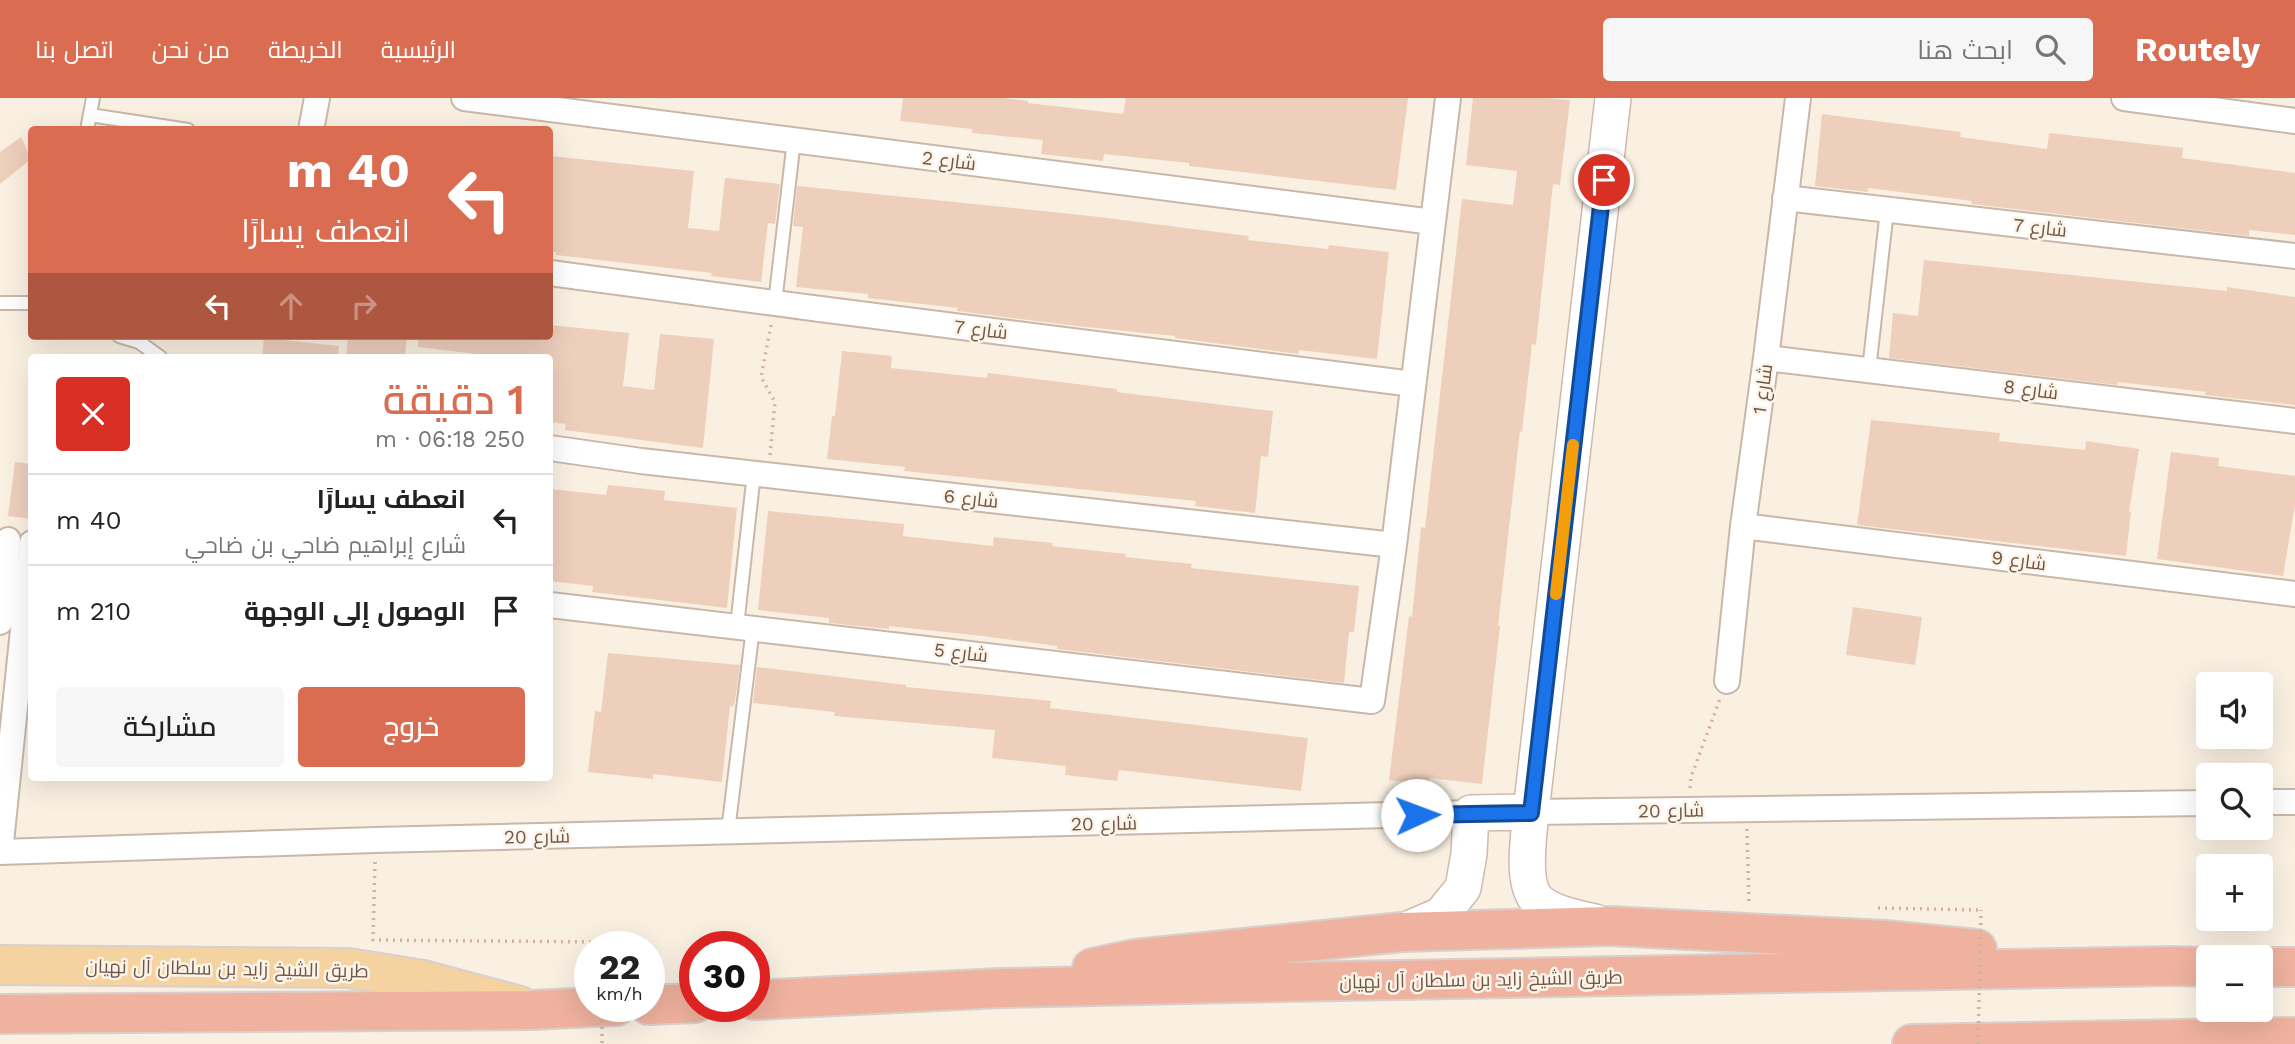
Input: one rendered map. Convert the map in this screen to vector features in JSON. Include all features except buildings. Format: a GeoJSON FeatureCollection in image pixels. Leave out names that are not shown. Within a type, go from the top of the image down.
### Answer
{"type":"FeatureCollection","features":[{"type":"Feature","properties":{"kind":"highway"},"geometry":{"type":"LineString","coordinates":[[1001,988],[1135,959],[1402,932],[1610,926],[1885,940],[2171,966]]}},
{"type":"Feature","properties":{"kind":"highway","name":"طريق الشيخ زايد بن سلطان آل نهيان"},"geometry":{"type":"LineString","coordinates":[[770,999],[1001,988],[2196,967]]}},
{"type":"Feature","properties":{"kind":"highway"},"geometry":{"type":"LineString","coordinates":[[2273,967],[2295,967]]}},
{"type":"Feature","properties":{"kind":"highway","name":"طريق الشيخ زايد بن سلطان آل نهيان"},"geometry":{"type":"LineString","coordinates":[[0,1014],[574,1008]]}},
{"type":"Feature","properties":{"kind":"highway"},"geometry":{"type":"LineString","coordinates":[[1912,1044],[2295,1037]]}},
{"type":"Feature","properties":{"kind":"main road","name":"طريق الشيخ زايد بن سلطان آل نهيان"},"geometry":{"type":"LineString","coordinates":[[0,965],[348,968],[435,983],[532,1010]]}},
{"type":"Feature","properties":{"kind":"street"},"geometry":{"type":"LineString","coordinates":[[312,126],[317,98]]}},
{"type":"Feature","properties":{"kind":"street","name":"شارع 2"},"geometry":{"type":"LineString","coordinates":[[464,98],[1433,222]]}},
{"type":"Feature","properties":{"kind":"street"},"geometry":{"type":"LineString","coordinates":[[1394,545],[1448,98]]}},
{"type":"Feature","properties":{"kind":"street"},"geometry":{"type":"LineString","coordinates":[[1610,926],[1547,908],[1536,900],[1527,869],[1531,813],[1613,98]]}},
{"type":"Feature","properties":{"kind":"street","name":"شارع 1"},"geometry":{"type":"LineString","coordinates":[[1727,681],[1743,526],[1798,98]]}},
{"type":"Feature","properties":{"kind":"street"},"geometry":{"type":"LineString","coordinates":[[2124,98],[2295,121]]}},
{"type":"Feature","properties":{"kind":"street","name":"شارع 7"},"geometry":{"type":"LineString","coordinates":[[1785,198],[2295,256]]}},
{"type":"Feature","properties":{"kind":"street","name":"شارع 7"},"geometry":{"type":"LineString","coordinates":[[553,273],[1413,384]]}},
{"type":"Feature","properties":{"kind":"street","name":"شارع 8"},"geometry":{"type":"LineString","coordinates":[[1766,358],[2295,421]]}},
{"type":"Feature","properties":{"kind":"street","name":"شارع 6"},"geometry":{"type":"LineString","coordinates":[[553,448],[1394,545]]}},
{"type":"Feature","properties":{"kind":"street","name":"شارع 9"},"geometry":{"type":"LineString","coordinates":[[1743,526],[2295,594]]}},
{"type":"Feature","properties":{"kind":"street"},"geometry":{"type":"LineString","coordinates":[[0,622],[18,541]]}},
{"type":"Feature","properties":{"kind":"street"},"geometry":{"type":"LineString","coordinates":[[0,852],[18,541]]}},
{"type":"Feature","properties":{"kind":"street","name":"شارع 5"},"geometry":{"type":"LineString","coordinates":[[553,605],[1372,701],[1394,545]]}},
{"type":"Feature","properties":{"kind":"street"},"geometry":{"type":"LineString","coordinates":[[2273,803],[2295,802]]}},
{"type":"Feature","properties":{"kind":"street","name":"شارع 20"},"geometry":{"type":"LineString","coordinates":[[0,852],[1471,813],[2196,803]]}},
{"type":"Feature","properties":{"kind":"street"},"geometry":{"type":"LineString","coordinates":[[1402,932],[1441,915],[1463,888],[1469,854],[1471,813]]}},
{"type":"Feature","properties":{"kind":"lane"},"geometry":{"type":"LineString","coordinates":[[88,126],[93,98]]}},
{"type":"Feature","properties":{"kind":"lane"},"geometry":{"type":"LineString","coordinates":[[90,115],[162,126]]}},
{"type":"Feature","properties":{"kind":"lane"},"geometry":{"type":"LineString","coordinates":[[775,303],[794,140]]}},
{"type":"Feature","properties":{"kind":"lane"},"geometry":{"type":"LineString","coordinates":[[1869,370],[1887,210]]}},
{"type":"Feature","properties":{"kind":"lane"},"geometry":{"type":"LineString","coordinates":[[0,303],[28,303]]}},
{"type":"Feature","properties":{"kind":"lane"},"geometry":{"type":"LineString","coordinates":[[132,340],[156,354]]}},
{"type":"Feature","properties":{"kind":"lane"},"geometry":{"type":"LineString","coordinates":[[727,831],[762,474]]}},
{"type":"Feature","properties":{"kind":"path"},"geometry":{"type":"LineString","coordinates":[[762,474],[775,402],[761,377],[775,303]]}},
{"type":"Feature","properties":{"kind":"path"},"geometry":{"type":"LineString","coordinates":[[1688,810],[1690,777],[1727,681]]}},
{"type":"Feature","properties":{"kind":"path"},"geometry":{"type":"LineString","coordinates":[[1747,810],[1749,907]]}},
{"type":"Feature","properties":{"kind":"path"},"geometry":{"type":"LineString","coordinates":[[375,840],[373,940],[574,944]]}},
{"type":"Feature","properties":{"kind":"path"},"geometry":{"type":"LineString","coordinates":[[1966,1043],[1981,910]]}},
{"type":"Feature","properties":{"kind":"path"},"geometry":{"type":"LineString","coordinates":[[602,1022],[603,1044]]}},
{"type":"Feature","properties":{"kind":"slow traffic"},"geometry":{"type":"LineString","coordinates":[[1556,594],[1573,445]]}},
{"type":"Feature","properties":{"kind":"route"},"geometry":{"type":"LineString","coordinates":[[1417,815],[1531,813],[1604,180]]}}]}
